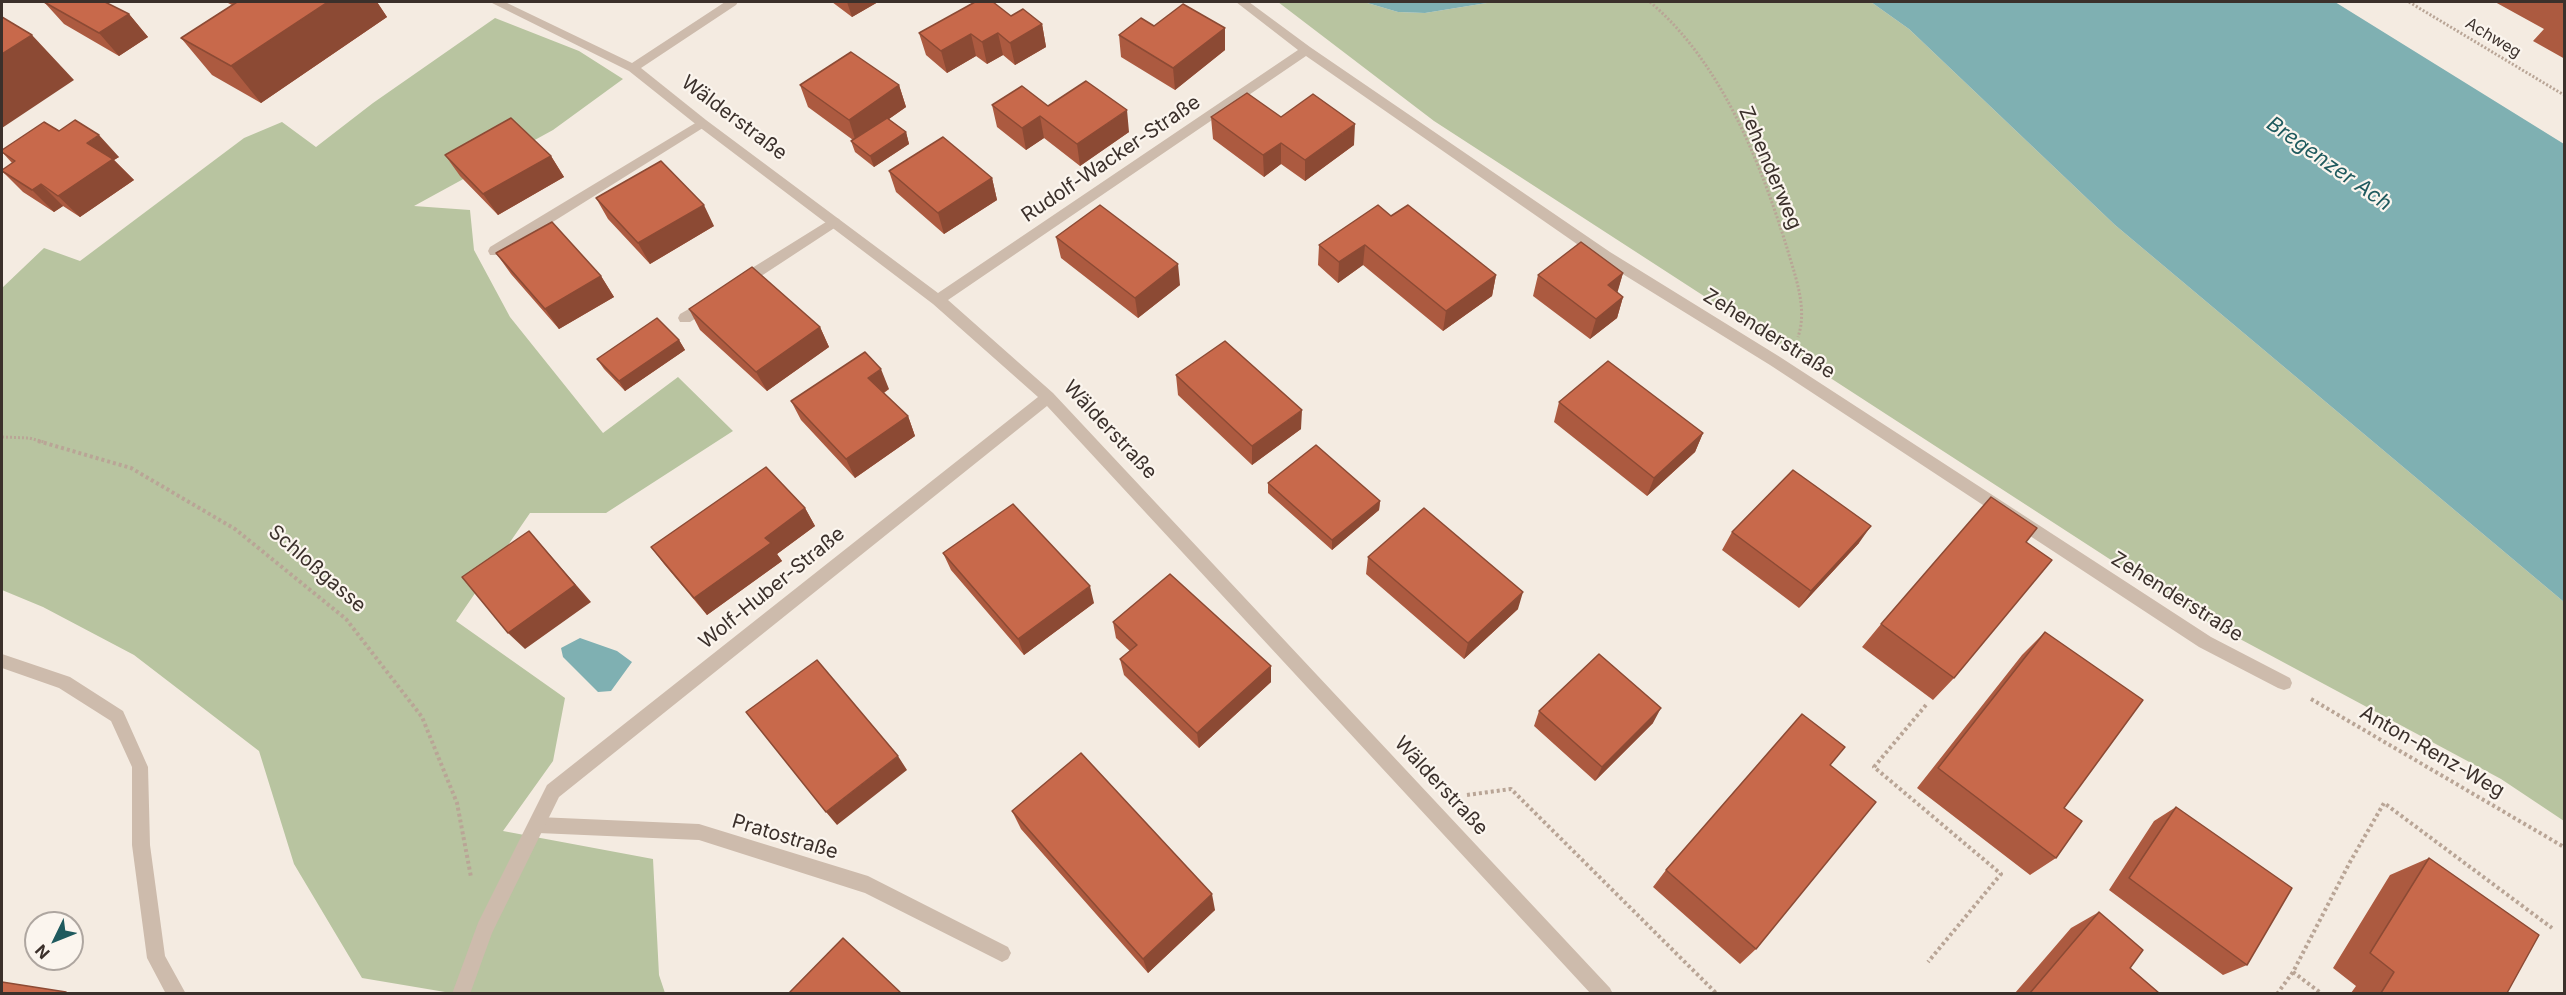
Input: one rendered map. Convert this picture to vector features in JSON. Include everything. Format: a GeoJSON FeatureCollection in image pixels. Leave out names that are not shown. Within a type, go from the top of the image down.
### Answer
{"type":"FeatureCollection","features":[{"type":"Feature","properties":{"kind":"street","name":"Wälderstraße"},"geometry":{"type":"LineString","coordinates":[[496,2],[633,68],[702,123],[938,300],[1048,397],[1604,993]]}},
{"type":"Feature","properties":{"kind":"street"},"geometry":{"type":"LineString","coordinates":[[633,68],[732,2]]}},
{"type":"Feature","properties":{"kind":"street","name":"Zehenderstraße"},"geometry":{"type":"LineString","coordinates":[[1242,2],[1306,50],[1605,256],[1775,361],[2205,642],[2284,683]]}},
{"type":"Feature","properties":{"kind":"street","name":"Rudolf-Wacker-Straße"},"geometry":{"type":"LineString","coordinates":[[938,300],[1306,50]]}},
{"type":"Feature","properties":{"kind":"street"},"geometry":{"type":"LineString","coordinates":[[495,251],[702,123]]}},
{"type":"Feature","properties":{"kind":"street"},"geometry":{"type":"LineString","coordinates":[[685,318],[834,222]]}},
{"type":"Feature","properties":{"kind":"street","name":"Wolf-Huber-Straße"},"geometry":{"type":"LineString","coordinates":[[538,825],[553,791],[1048,397]]}},
{"type":"Feature","properties":{"kind":"street"},"geometry":{"type":"LineString","coordinates":[[2,661],[64,682],[117,716],[140,766],[141,845],[156,958],[177,993]]}},
{"type":"Feature","properties":{"kind":"street"},"geometry":{"type":"LineString","coordinates":[[461,993],[484,929],[538,825]]}},
{"type":"Feature","properties":{"kind":"street","name":"Pratostraße"},"geometry":{"type":"LineString","coordinates":[[538,825],[699,832],[868,885],[1002,953]]}},
{"type":"Feature","properties":{"kind":"path","name":"Zehenderweg"},"geometry":{"type":"LineString","coordinates":[[1650,2],[1693,48],[1719,88],[1755,159],[1780,226],[1797,284],[1803,324],[1795,343],[1775,361]]}},
{"type":"Feature","properties":{"kind":"path","name":"Achweg"},"geometry":{"type":"LineString","coordinates":[[2409,2],[2565,94]]}},
{"type":"Feature","properties":{"kind":"path","name":"Schloßgasse"},"geometry":{"type":"LineString","coordinates":[[2,436],[29,438],[131,468],[235,529],[346,619],[422,717],[457,803],[471,874]]}},
{"type":"Feature","properties":{"kind":"path","name":"Anton-Renz-Weg"},"geometry":{"type":"LineString","coordinates":[[2284,683],[2565,846]]}},
{"type":"Feature","properties":{"kind":"path"},"geometry":{"type":"LineString","coordinates":[[1926,705],[1874,767],[2001,874],[1928,962]]}},
{"type":"Feature","properties":{"kind":"path"},"geometry":{"type":"LineString","coordinates":[[1425,802],[1511,789],[1717,993]]}},
{"type":"Feature","properties":{"kind":"path"},"geometry":{"type":"LineString","coordinates":[[2277,993],[2293,972],[2350,862],[2384,803],[2552,928]]}},
{"type":"Feature","properties":{"kind":"path"},"geometry":{"type":"LineString","coordinates":[[2293,972],[2322,993]]}},
{"type":"Feature","properties":{"kind":"green space"},"geometry":{"type":"Polygon","coordinates":[[[1278,2],[1364,2],[1398,12],[1425,13],[1493,2],[1871,2],[1909,29],[2115,225],[2564,602],[2564,821],[2501,779],[2199,617],[1434,121],[1278,2]]]}},
{"type":"Feature","properties":{"kind":"green space"},"geometry":{"type":"Polygon","coordinates":[[[495,18],[579,51],[623,79],[553,130],[414,206],[470,210],[474,250],[510,317],[603,433],[678,377],[733,431],[606,513],[530,513],[456,621],[565,698],[553,761],[503,831],[653,859],[659,975],[665,993],[451,993],[362,978],[294,864],[259,751],[134,655],[43,607],[2,590],[2,288],[44,248],[80,261],[244,138],[282,122],[316,147],[373,103],[495,18]]]}},
{"type":"Feature","properties":{"kind":"water"},"geometry":{"type":"Polygon","coordinates":[[[1364,2],[1493,2],[1425,13],[1398,12],[1364,2]]]}},
{"type":"Feature","properties":{"kind":"water","name":"Bregenzer Ach"},"geometry":{"type":"Polygon","coordinates":[[[1871,2],[2335,2],[2564,144],[2564,602],[2115,225],[1909,29],[1871,2]]]}},
{"type":"Feature","properties":{"kind":"water"},"geometry":{"type":"Polygon","coordinates":[[[580,638],[617,651],[632,662],[611,691],[598,692],[563,657],[561,648],[580,638]]]}},
{"type":"Feature","properties":{"kind":"building"},"geometry":{"type":"Polygon","coordinates":[[[44,2],[105,2],[129,14],[99,33],[44,2]]]}},
{"type":"Feature","properties":{"kind":"building"},"geometry":{"type":"Polygon","coordinates":[[[237,2],[328,2],[231,66],[181,38],[237,2]]]}},
{"type":"Feature","properties":{"kind":"building"},"geometry":{"type":"Polygon","coordinates":[[[975,2],[993,2],[1011,16],[1023,9],[1042,24],[1010,43],[998,33],[982,42],[971,34],[941,51],[919,33],[975,2]]]}},
{"type":"Feature","properties":{"kind":"building"},"geometry":{"type":"Polygon","coordinates":[[[1183,4],[1225,28],[1173,68],[1119,35],[1141,18],[1154,26],[1183,4]]]}},
{"type":"Feature","properties":{"kind":"building"},"geometry":{"type":"Polygon","coordinates":[[[2,17],[32,35],[2,54],[2,17]]]}},
{"type":"Feature","properties":{"kind":"building"},"geometry":{"type":"Polygon","coordinates":[[[851,52],[899,85],[849,120],[800,85],[851,52]]]}},
{"type":"Feature","properties":{"kind":"building"},"geometry":{"type":"Polygon","coordinates":[[[1086,81],[1127,110],[1077,144],[1040,116],[1022,128],[992,105],[1022,86],[1048,106],[1086,81]]]}},
{"type":"Feature","properties":{"kind":"building"},"geometry":{"type":"Polygon","coordinates":[[[1247,93],[1281,117],[1313,94],[1355,124],[1305,160],[1281,143],[1263,155],[1211,117],[1247,93]]]}},
{"type":"Feature","properties":{"kind":"building"},"geometry":{"type":"Polygon","coordinates":[[[511,118],[551,156],[483,194],[445,155],[511,118]]]}},
{"type":"Feature","properties":{"kind":"building"},"geometry":{"type":"Polygon","coordinates":[[[887,118],[906,132],[870,156],[851,141],[887,118]]]}},
{"type":"Feature","properties":{"kind":"building"},"geometry":{"type":"Polygon","coordinates":[[[75,120],[99,135],[87,143],[113,159],[58,196],[41,184],[32,190],[2,171],[15,161],[2,150],[44,122],[59,131],[75,120]]]}},
{"type":"Feature","properties":{"kind":"building"},"geometry":{"type":"Polygon","coordinates":[[[943,137],[992,178],[938,213],[889,171],[943,137]]]}},
{"type":"Feature","properties":{"kind":"building"},"geometry":{"type":"Polygon","coordinates":[[[661,161],[704,205],[638,243],[596,198],[661,161]]]}},
{"type":"Feature","properties":{"kind":"building"},"geometry":{"type":"Polygon","coordinates":[[[1100,205],[1178,264],[1135,298],[1056,237],[1100,205]]]}},
{"type":"Feature","properties":{"kind":"building"},"geometry":{"type":"Polygon","coordinates":[[[1378,205],[1391,216],[1408,205],[1496,275],[1446,311],[1365,245],[1339,262],[1319,245],[1378,205]]]}},
{"type":"Feature","properties":{"kind":"building"},"geometry":{"type":"Polygon","coordinates":[[[552,222],[601,276],[545,309],[496,253],[552,222]]]}},
{"type":"Feature","properties":{"kind":"building"},"geometry":{"type":"Polygon","coordinates":[[[1581,242],[1623,273],[1608,285],[1623,297],[1596,319],[1538,275],[1581,242]]]}},
{"type":"Feature","properties":{"kind":"building"},"geometry":{"type":"Polygon","coordinates":[[[752,267],[820,327],[756,372],[689,309],[752,267]]]}},
{"type":"Feature","properties":{"kind":"building"},"geometry":{"type":"Polygon","coordinates":[[[657,318],[679,340],[619,381],[597,359],[657,318]]]}},
{"type":"Feature","properties":{"kind":"building"},"geometry":{"type":"Polygon","coordinates":[[[1225,341],[1302,410],[1252,446],[1176,375],[1225,341]]]}},
{"type":"Feature","properties":{"kind":"building"},"geometry":{"type":"Polygon","coordinates":[[[865,352],[881,369],[868,378],[908,416],[846,459],[791,401],[865,352]]]}},
{"type":"Feature","properties":{"kind":"building"},"geometry":{"type":"Polygon","coordinates":[[[1608,361],[1703,433],[1654,478],[1559,402],[1608,361]]]}},
{"type":"Feature","properties":{"kind":"building"},"geometry":{"type":"Polygon","coordinates":[[[1316,445],[1380,501],[1332,540],[1268,483],[1316,445]]]}},
{"type":"Feature","properties":{"kind":"building"},"geometry":{"type":"Polygon","coordinates":[[[766,467],[805,508],[765,538],[771,543],[694,598],[651,547],[766,467]]]}},
{"type":"Feature","properties":{"kind":"building"},"geometry":{"type":"Polygon","coordinates":[[[1793,470],[1871,526],[1811,591],[1732,532],[1793,470]]]}},
{"type":"Feature","properties":{"kind":"building"},"geometry":{"type":"Polygon","coordinates":[[[1991,497],[2037,528],[2026,542],[2052,560],[1954,678],[1881,624],[1991,497]]]}},
{"type":"Feature","properties":{"kind":"building"},"geometry":{"type":"Polygon","coordinates":[[[1013,504],[1090,586],[1018,639],[943,553],[1013,504]]]}},
{"type":"Feature","properties":{"kind":"building"},"geometry":{"type":"Polygon","coordinates":[[[1424,508],[1523,592],[1468,643],[1368,557],[1424,508]]]}},
{"type":"Feature","properties":{"kind":"building"},"geometry":{"type":"Polygon","coordinates":[[[529,531],[575,585],[508,633],[462,577],[529,531]]]}},
{"type":"Feature","properties":{"kind":"building"},"geometry":{"type":"Polygon","coordinates":[[[1170,574],[1271,666],[1197,733],[1120,659],[1137,645],[1113,622],[1170,574]]]}},
{"type":"Feature","properties":{"kind":"building"},"geometry":{"type":"Polygon","coordinates":[[[2045,632],[2143,700],[2064,808],[2082,821],[2056,858],[1938,768],[2045,632]]]}},
{"type":"Feature","properties":{"kind":"building"},"geometry":{"type":"Polygon","coordinates":[[[1599,654],[1661,708],[1602,767],[1539,711],[1599,654]]]}},
{"type":"Feature","properties":{"kind":"building"},"geometry":{"type":"Polygon","coordinates":[[[817,660],[898,756],[826,812],[746,712],[817,660]]]}},
{"type":"Feature","properties":{"kind":"building"},"geometry":{"type":"Polygon","coordinates":[[[1802,714],[1845,747],[1830,765],[1876,802],[1756,949],[1666,870],[1802,714]]]}},
{"type":"Feature","properties":{"kind":"building"},"geometry":{"type":"Polygon","coordinates":[[[1081,753],[1212,894],[1143,959],[1012,811],[1081,753]]]}},
{"type":"Feature","properties":{"kind":"building"},"geometry":{"type":"Polygon","coordinates":[[[2176,807],[2292,888],[2247,965],[2129,878],[2176,807]]]}},
{"type":"Feature","properties":{"kind":"building"},"geometry":{"type":"Polygon","coordinates":[[[2429,858],[2539,935],[2507,993],[2381,993],[2394,972],[2370,953],[2429,858]]]}},
{"type":"Feature","properties":{"kind":"building"},"geometry":{"type":"Polygon","coordinates":[[[2099,912],[2143,950],[2130,968],[2159,993],[2030,993],[2099,912]]]}},
{"type":"Feature","properties":{"kind":"building"},"geometry":{"type":"Polygon","coordinates":[[[843,938],[901,993],[789,993],[843,938]]]}},
{"type":"Feature","properties":{"kind":"building"},"geometry":{"type":"Polygon","coordinates":[[[2,982],[66,992],[2,993],[2,982]]]}}]}
